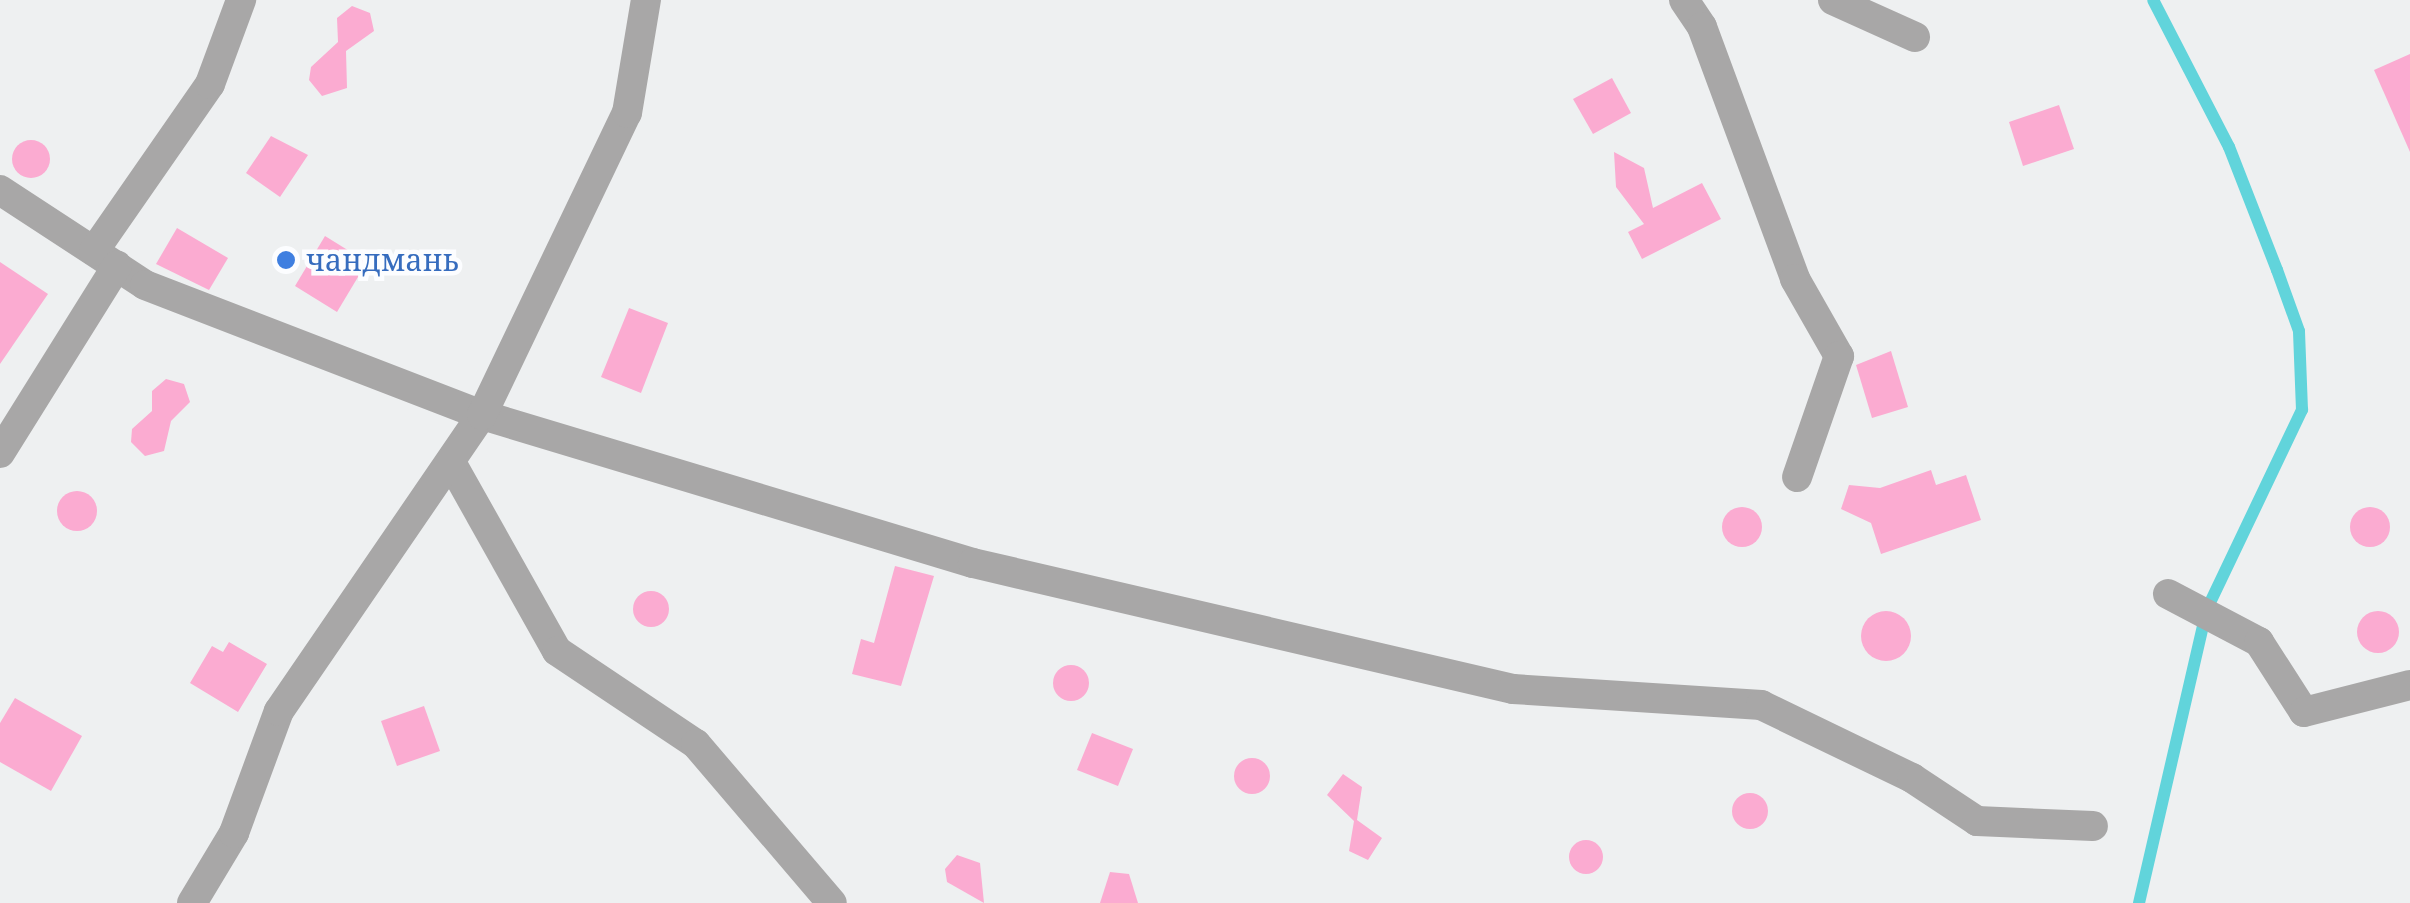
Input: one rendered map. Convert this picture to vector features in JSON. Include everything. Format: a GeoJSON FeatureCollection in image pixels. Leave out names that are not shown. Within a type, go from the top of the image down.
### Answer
{"type":"FeatureCollection","features":[{"type":"Feature","properties":{"kind":"street"},"geometry":{"type":"LineString","coordinates":[[0,453],[105,259],[210,84],[241,0]]}},
{"type":"Feature","properties":{"kind":"street"},"geometry":{"type":"LineString","coordinates":[[192,903],[234,832],[280,712],[482,415],[627,113],[646,0]]}},
{"type":"Feature","properties":{"kind":"street"},"geometry":{"type":"LineString","coordinates":[[1684,0],[1702,26],[1795,279],[1838,356],[1798,477]]}},
{"type":"Feature","properties":{"kind":"street"},"geometry":{"type":"LineString","coordinates":[[1833,0],[1915,37]]}},
{"type":"Feature","properties":{"kind":"street"},"geometry":{"type":"LineString","coordinates":[[0,190],[105,259],[207,314],[482,415],[973,562],[1513,689],[1761,705],[1912,778],[1977,821],[2093,826]]}},
{"type":"Feature","properties":{"kind":"street"},"geometry":{"type":"LineString","coordinates":[[452,464],[557,650],[696,744],[832,903]]}},
{"type":"Feature","properties":{"kind":"street"},"geometry":{"type":"LineString","coordinates":[[2175,597],[2259,642],[2304,712],[2410,685]]}},
{"type":"Feature","properties":{"kind":"building"},"geometry":{"type":"Polygon","coordinates":[[[352,6],[370,13],[374,31],[346,51],[347,88],[322,96],[309,80],[311,67],[338,42],[337,18],[352,6]]]}},
{"type":"Feature","properties":{"kind":"building"},"geometry":{"type":"Polygon","coordinates":[[[2410,54],[2410,152],[2374,70],[2410,54]]]}},
{"type":"Feature","properties":{"kind":"building"},"geometry":{"type":"Polygon","coordinates":[[[1612,78],[1631,113],[1593,134],[1573,99],[1612,78]]]}},
{"type":"Feature","properties":{"kind":"building"},"geometry":{"type":"Polygon","coordinates":[[[2059,105],[2074,149],[2023,166],[2009,122],[2059,105]]]}},
{"type":"Feature","properties":{"kind":"building"},"geometry":{"type":"Polygon","coordinates":[[[271,136],[308,155],[280,197],[246,173],[271,136]]]}},
{"type":"Feature","properties":{"kind":"building"},"geometry":{"type":"Polygon","coordinates":[[[31,140],[44,146],[50,159],[44,172],[31,178],[18,172],[12,159],[18,146],[31,140]]]}},
{"type":"Feature","properties":{"kind":"building"},"geometry":{"type":"Polygon","coordinates":[[[1614,152],[1644,168],[1653,208],[1702,183],[1721,219],[1642,259],[1628,232],[1644,224],[1616,187],[1614,152]]]}},
{"type":"Feature","properties":{"kind":"building"},"geometry":{"type":"Polygon","coordinates":[[[177,228],[228,258],[209,290],[156,264],[177,228]]]}},
{"type":"Feature","properties":{"kind":"building"},"geometry":{"type":"Polygon","coordinates":[[[325,236],[367,262],[337,312],[295,286],[325,236]]]}},
{"type":"Feature","properties":{"kind":"building"},"geometry":{"type":"Polygon","coordinates":[[[0,262],[48,294],[0,364],[0,262]]]}},
{"type":"Feature","properties":{"kind":"building"},"geometry":{"type":"Polygon","coordinates":[[[629,308],[668,323],[641,393],[601,377],[629,308]]]}},
{"type":"Feature","properties":{"kind":"building"},"geometry":{"type":"Polygon","coordinates":[[[1891,351],[1908,407],[1872,418],[1856,365],[1891,351]]]}},
{"type":"Feature","properties":{"kind":"building"},"geometry":{"type":"Polygon","coordinates":[[[166,379],[184,384],[190,402],[171,421],[164,451],[145,456],[131,442],[132,429],[152,411],[152,391],[166,379]]]}},
{"type":"Feature","properties":{"kind":"building"},"geometry":{"type":"Polygon","coordinates":[[[1931,470],[1936,485],[1966,475],[1981,520],[1881,554],[1871,523],[1841,509],[1849,485],[1880,488],[1931,470]]]}},
{"type":"Feature","properties":{"kind":"building"},"geometry":{"type":"Polygon","coordinates":[[[77,491],[91,497],[97,511],[91,525],[77,531],[63,525],[57,511],[63,497],[77,491]]]}},
{"type":"Feature","properties":{"kind":"building"},"geometry":{"type":"Polygon","coordinates":[[[1742,507],[1756,513],[1762,527],[1756,541],[1742,547],[1728,541],[1722,527],[1728,513],[1742,507]]]}},
{"type":"Feature","properties":{"kind":"building"},"geometry":{"type":"Polygon","coordinates":[[[2370,507],[2384,513],[2390,527],[2384,541],[2370,547],[2356,541],[2350,527],[2356,513],[2370,507]]]}},
{"type":"Feature","properties":{"kind":"building"},"geometry":{"type":"Polygon","coordinates":[[[895,566],[934,576],[901,686],[852,674],[861,639],[874,643],[895,566]]]}},
{"type":"Feature","properties":{"kind":"building"},"geometry":{"type":"Polygon","coordinates":[[[651,591],[663,597],[669,609],[663,621],[651,627],[639,621],[633,609],[639,597],[651,591]]]}},
{"type":"Feature","properties":{"kind":"building"},"geometry":{"type":"Polygon","coordinates":[[[1886,611],[1904,618],[1911,636],[1904,654],[1886,661],[1868,654],[1861,636],[1868,618],[1886,611]]]}},
{"type":"Feature","properties":{"kind":"building"},"geometry":{"type":"Polygon","coordinates":[[[2378,611],[2393,617],[2399,632],[2393,647],[2378,653],[2363,647],[2357,632],[2363,617],[2378,611]]]}},
{"type":"Feature","properties":{"kind":"building"},"geometry":{"type":"Polygon","coordinates":[[[229,642],[267,664],[238,712],[190,683],[212,646],[223,652],[229,642]]]}},
{"type":"Feature","properties":{"kind":"building"},"geometry":{"type":"Polygon","coordinates":[[[1071,665],[1084,670],[1089,683],[1084,696],[1071,701],[1058,696],[1053,683],[1058,670],[1071,665]]]}},
{"type":"Feature","properties":{"kind":"building"},"geometry":{"type":"Polygon","coordinates":[[[15,698],[82,736],[51,791],[0,762],[0,723],[15,698]]]}},
{"type":"Feature","properties":{"kind":"building"},"geometry":{"type":"Polygon","coordinates":[[[424,706],[440,751],[397,766],[381,721],[424,706]]]}},
{"type":"Feature","properties":{"kind":"building"},"geometry":{"type":"Polygon","coordinates":[[[1092,733],[1133,749],[1118,786],[1077,770],[1092,733]]]}},
{"type":"Feature","properties":{"kind":"building"},"geometry":{"type":"Polygon","coordinates":[[[1252,758],[1264,764],[1270,776],[1264,788],[1252,794],[1240,788],[1234,776],[1240,764],[1252,758]]]}},
{"type":"Feature","properties":{"kind":"building"},"geometry":{"type":"Polygon","coordinates":[[[1343,774],[1362,787],[1357,820],[1382,838],[1368,860],[1349,851],[1354,821],[1327,795],[1343,774]]]}},
{"type":"Feature","properties":{"kind":"building"},"geometry":{"type":"Polygon","coordinates":[[[1750,793],[1762,799],[1768,811],[1762,823],[1750,829],[1738,823],[1732,811],[1738,799],[1750,793]]]}},
{"type":"Feature","properties":{"kind":"building"},"geometry":{"type":"Polygon","coordinates":[[[1586,840],[1598,845],[1603,857],[1598,869],[1586,874],[1574,869],[1569,857],[1574,845],[1586,840]]]}},
{"type":"Feature","properties":{"kind":"building"},"geometry":{"type":"Polygon","coordinates":[[[957,855],[980,863],[984,903],[947,882],[945,869],[957,855]]]}},
{"type":"Feature","properties":{"kind":"building"},"geometry":{"type":"Polygon","coordinates":[[[1110,872],[1129,874],[1138,903],[1100,903],[1110,872]]]}},
{"type":"Feature","properties":{"kind":"waterway"},"geometry":{"type":"LineString","coordinates":[[2139,903],[2207,609],[2302,410],[2299,331],[2277,270],[2229,147],[2153,0]]}},
{"type":"Feature","properties":{"kind":"place","name":"чандмань"},"geometry":{"type":"Point","coordinates":[286,260]}}]}
